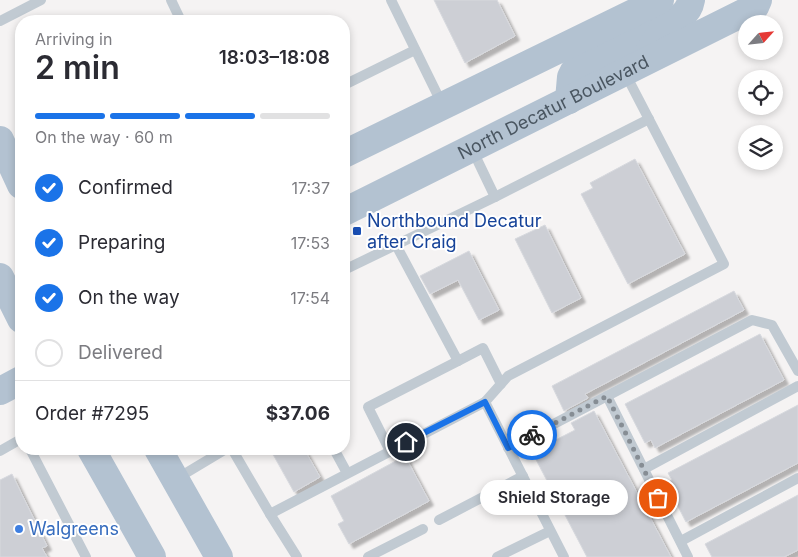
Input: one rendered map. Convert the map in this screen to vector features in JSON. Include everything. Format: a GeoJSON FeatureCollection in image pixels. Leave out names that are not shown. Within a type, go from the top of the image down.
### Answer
{"type":"FeatureCollection","features":[{"type":"Feature","properties":{"kind":"main road"},"geometry":{"type":"LineString","coordinates":[[625,72],[633,48],[643,37],[686,14],[691,0]]}},
{"type":"Feature","properties":{"kind":"main road","name":"North Decatur Boulevard"},"geometry":{"type":"LineString","coordinates":[[350,209],[755,7],[758,0]]}},
{"type":"Feature","properties":{"kind":"main road"},"geometry":{"type":"LineString","coordinates":[[569,100],[571,77],[574,71],[619,48],[647,3]]}},
{"type":"Feature","properties":{"kind":"main road"},"geometry":{"type":"LineString","coordinates":[[350,151],[443,107],[647,3]]}},
{"type":"Feature","properties":{"kind":"main road"},"geometry":{"type":"LineString","coordinates":[[0,140],[15,172]]}},
{"type":"Feature","properties":{"kind":"main road"},"geometry":{"type":"LineString","coordinates":[[0,277],[15,316]]}},
{"type":"Feature","properties":{"kind":"main road"},"geometry":{"type":"LineString","coordinates":[[0,392],[15,383]]}},
{"type":"Feature","properties":{"kind":"main road"},"geometry":{"type":"LineString","coordinates":[[94,455],[152,557]]}},
{"type":"Feature","properties":{"kind":"main road"},"geometry":{"type":"LineString","coordinates":[[161,455],[219,557]]}},
{"type":"Feature","properties":{"kind":"lane"},"geometry":{"type":"LineString","coordinates":[[0,21],[41,0]]}},
{"type":"Feature","properties":{"kind":"lane"},"geometry":{"type":"LineString","coordinates":[[170,0],[178,15]]}},
{"type":"Feature","properties":{"kind":"lane"},"geometry":{"type":"LineString","coordinates":[[391,0],[443,107]]}},
{"type":"Feature","properties":{"kind":"lane"},"geometry":{"type":"LineString","coordinates":[[350,83],[415,50]]}},
{"type":"Feature","properties":{"kind":"lane"},"geometry":{"type":"LineString","coordinates":[[270,514],[347,472],[485,402],[508,376],[724,264],[625,72]]}},
{"type":"Feature","properties":{"kind":"lane"},"geometry":{"type":"LineString","coordinates":[[350,267],[495,197],[649,119]]}},
{"type":"Feature","properties":{"kind":"lane"},"geometry":{"type":"LineString","coordinates":[[471,149],[495,197]]}},
{"type":"Feature","properties":{"kind":"lane"},"geometry":{"type":"LineString","coordinates":[[396,245],[458,361]]}},
{"type":"Feature","properties":{"kind":"lane"},"geometry":{"type":"LineString","coordinates":[[508,448],[752,320],[772,325],[798,371]]}},
{"type":"Feature","properties":{"kind":"lane"},"geometry":{"type":"LineString","coordinates":[[390,451],[368,407],[483,348],[501,384]]}},
{"type":"Feature","properties":{"kind":"lane"},"geometry":{"type":"LineString","coordinates":[[644,469],[798,386]]}},
{"type":"Feature","properties":{"kind":"lane"},"geometry":{"type":"LineString","coordinates":[[607,396],[688,557]]}},
{"type":"Feature","properties":{"kind":"lane"},"geometry":{"type":"LineString","coordinates":[[485,402],[564,557]]}},
{"type":"Feature","properties":{"kind":"lane"},"geometry":{"type":"LineString","coordinates":[[0,451],[15,442]]}},
{"type":"Feature","properties":{"kind":"lane"},"geometry":{"type":"LineString","coordinates":[[33,455],[86,557]]}},
{"type":"Feature","properties":{"kind":"lane"},"geometry":{"type":"LineString","coordinates":[[175,479],[216,455]]}},
{"type":"Feature","properties":{"kind":"lane"},"geometry":{"type":"LineString","coordinates":[[236,455],[297,557]]}},
{"type":"Feature","properties":{"kind":"lane"},"geometry":{"type":"LineString","coordinates":[[337,455],[347,472]]}},
{"type":"Feature","properties":{"kind":"lane"},"geometry":{"type":"LineString","coordinates":[[439,520],[522,476]]}},
{"type":"Feature","properties":{"kind":"lane"},"geometry":{"type":"LineString","coordinates":[[681,541],[798,478]]}},
{"type":"Feature","properties":{"kind":"lane"},"geometry":{"type":"LineString","coordinates":[[368,557],[423,529]]}},
{"type":"Feature","properties":{"kind":"lane"},"geometry":{"type":"LineString","coordinates":[[498,557],[550,531]]}},
{"type":"Feature","properties":{"kind":"building"},"geometry":{"type":"Polygon","coordinates":[[[434,0],[497,0],[515,36],[465,63],[434,0]]]}},
{"type":"Feature","properties":{"kind":"building"},"geometry":{"type":"Polygon","coordinates":[[[635,159],[685,254],[628,284],[581,194],[593,188],[590,183],[635,159]]]}},
{"type":"Feature","properties":{"kind":"building"},"geometry":{"type":"Polygon","coordinates":[[[545,225],[581,298],[552,313],[515,239],[545,225]]]}},
{"type":"Feature","properties":{"kind":"building"},"geometry":{"type":"Polygon","coordinates":[[[469,251],[499,310],[479,320],[458,280],[430,294],[420,276],[469,251]]]}},
{"type":"Feature","properties":{"kind":"building"},"geometry":{"type":"Polygon","coordinates":[[[734,291],[744,310],[585,394],[588,398],[564,411],[552,386],[734,291]]]}},
{"type":"Feature","properties":{"kind":"building"},"geometry":{"type":"Polygon","coordinates":[[[760,334],[784,380],[655,448],[651,440],[645,443],[625,404],[760,334]]]}},
{"type":"Feature","properties":{"kind":"building"},"geometry":{"type":"Polygon","coordinates":[[[798,405],[798,463],[686,522],[666,483],[672,480],[668,473],[798,405]]]}},
{"type":"Feature","properties":{"kind":"building"},"geometry":{"type":"Polygon","coordinates":[[[594,411],[671,557],[587,557],[532,452],[575,430],[571,423],[594,411]]]}},
{"type":"Feature","properties":{"kind":"building"},"geometry":{"type":"Polygon","coordinates":[[[273,455],[307,455],[320,477],[294,492],[273,455]]]}},
{"type":"Feature","properties":{"kind":"building"},"geometry":{"type":"Polygon","coordinates":[[[405,456],[429,501],[349,544],[338,524],[344,521],[331,496],[405,456]]]}},
{"type":"Feature","properties":{"kind":"building","name":"Walgreens"},"geometry":{"type":"Polygon","coordinates":[[[12,474],[47,546],[42,548],[47,557],[0,557],[0,480],[12,474]]]}},
{"type":"Feature","properties":{"kind":"building"},"geometry":{"type":"Polygon","coordinates":[[[798,495],[798,550],[784,557],[712,557],[705,544],[798,495]]]}},
{"type":"Feature","properties":{"kind":"way so far"},"geometry":{"type":"LineString","coordinates":[[532,435],[607,396],[658,498]]}},
{"type":"Feature","properties":{"kind":"place","name":"Northbound Decatur after Craig"},"geometry":{"type":"Point","coordinates":[357,231]}},
{"type":"Feature","properties":{"kind":"place","name":"Shield Storage"},"geometry":{"type":"Point","coordinates":[658,498]}},
{"type":"Feature","properties":{"kind":"place","name":"Walgreens"},"geometry":{"type":"Point","coordinates":[19,529]}},
{"type":"Feature","properties":{"kind":"route"},"geometry":{"type":"LineString","coordinates":[[406,442],[485,402],[508,448],[532,435]]}}]}
